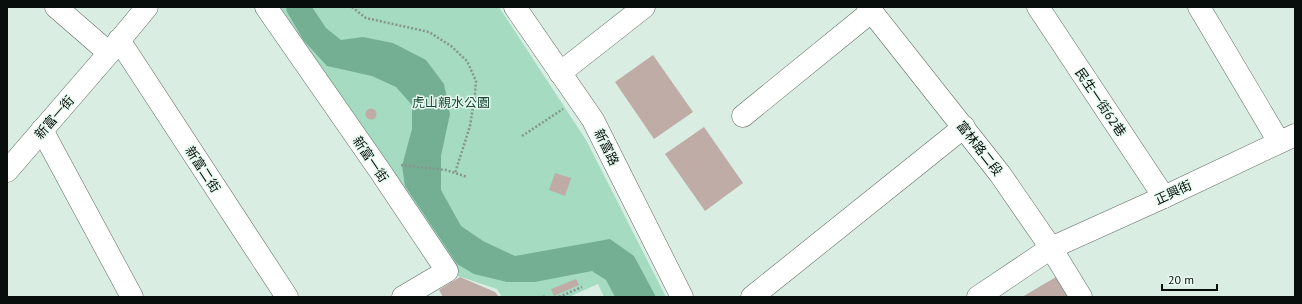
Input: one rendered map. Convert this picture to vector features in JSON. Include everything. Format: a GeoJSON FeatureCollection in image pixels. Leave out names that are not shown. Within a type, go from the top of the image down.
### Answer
{"type":"FeatureCollection","features":[{"type":"Feature","properties":{"kind":"street","name":"新富二街"},"geometry":{"type":"LineString","coordinates":[[56,7],[114,46],[286,297]]}},
{"type":"Feature","properties":{"kind":"street","name":"新富一街"},"geometry":{"type":"LineString","coordinates":[[7,171],[147,7]]}},
{"type":"Feature","properties":{"kind":"street","name":"新富一街"},"geometry":{"type":"LineString","coordinates":[[266,7],[380,171],[447,271],[403,297]]}},
{"type":"Feature","properties":{"kind":"street","name":"新富路"},"geometry":{"type":"LineString","coordinates":[[515,7],[593,120],[682,297]]}},
{"type":"Feature","properties":{"kind":"street"},"geometry":{"type":"LineString","coordinates":[[560,73],[644,7]]}},
{"type":"Feature","properties":{"kind":"street","name":"民生一街62巷"},"geometry":{"type":"LineString","coordinates":[[1038,7],[1164,197]]}},
{"type":"Feature","properties":{"kind":"street"},"geometry":{"type":"LineString","coordinates":[[1199,7],[1287,139]]}},
{"type":"Feature","properties":{"kind":"street"},"geometry":{"type":"LineString","coordinates":[[743,116],[870,9]]}},
{"type":"Feature","properties":{"kind":"street","name":"富林路二段"},"geometry":{"type":"LineString","coordinates":[[870,9],[1000,174],[1051,248],[1081,297]]}},
{"type":"Feature","properties":{"kind":"street"},"geometry":{"type":"LineString","coordinates":[[752,297],[964,127]]}},
{"type":"Feature","properties":{"kind":"street"},"geometry":{"type":"LineString","coordinates":[[42,130],[132,297]]}},
{"type":"Feature","properties":{"kind":"street","name":"正興街"},"geometry":{"type":"LineString","coordinates":[[978,297],[1051,248],[1287,139]]}},
{"type":"Feature","properties":{"kind":"path"},"geometry":{"type":"LineString","coordinates":[[352,7],[366,18],[428,32],[451,46],[467,61],[476,81],[475,94],[470,126],[455,173]]}},
{"type":"Feature","properties":{"kind":"path"},"geometry":{"type":"LineString","coordinates":[[522,136],[578,98]]}},
{"type":"Feature","properties":{"kind":"path"},"geometry":{"type":"LineString","coordinates":[[394,164],[446,170],[467,177]]}},
{"type":"Feature","properties":{"kind":"path"},"geometry":{"type":"LineString","coordinates":[[559,297],[582,287]]}},
{"type":"Feature","properties":{"kind":"green space","name":"虎山親水公園"},"geometry":{"type":"Polygon","coordinates":[[[275,7],[499,7],[586,140],[666,297],[604,297],[598,284],[569,297],[502,297],[497,289],[458,276],[275,7]]]}},
{"type":"Feature","properties":{"kind":"shaded area"},"geometry":{"type":"Polygon","coordinates":[[[286,7],[312,7],[326,28],[341,40],[363,37],[393,43],[426,60],[444,84],[450,114],[441,156],[441,190],[461,226],[483,241],[515,256],[610,239],[634,256],[656,297],[615,297],[606,280],[592,271],[535,282],[507,282],[474,274],[457,264],[405,186],[402,166],[412,129],[412,105],[396,87],[372,76],[327,66],[304,41],[287,12],[286,7]]]}},
{"type":"Feature","properties":{"kind":"building"},"geometry":{"type":"Polygon","coordinates":[[[653,55],[693,112],[654,139],[615,82],[653,55]]]}},
{"type":"Feature","properties":{"kind":"building"},"geometry":{"type":"Polygon","coordinates":[[[371,108],[375,110],[377,114],[375,118],[371,120],[367,118],[365,114],[367,110],[371,108]]]}},
{"type":"Feature","properties":{"kind":"building"},"geometry":{"type":"Polygon","coordinates":[[[704,127],[743,183],[705,211],[665,154],[704,127]]]}},
{"type":"Feature","properties":{"kind":"building"},"geometry":{"type":"Polygon","coordinates":[[[555,173],[571,178],[565,196],[549,190],[555,173]]]}},
{"type":"Feature","properties":{"kind":"building"},"geometry":{"type":"Polygon","coordinates":[[[460,277],[495,292],[499,297],[443,297],[439,290],[460,277]]]}},
{"type":"Feature","properties":{"kind":"building"},"geometry":{"type":"Polygon","coordinates":[[[1056,277],[1068,297],[1022,297],[1056,277]]]}},
{"type":"Feature","properties":{"kind":"building"},"geometry":{"type":"Polygon","coordinates":[[[576,279],[579,285],[554,296],[551,289],[576,279]]]}}]}
